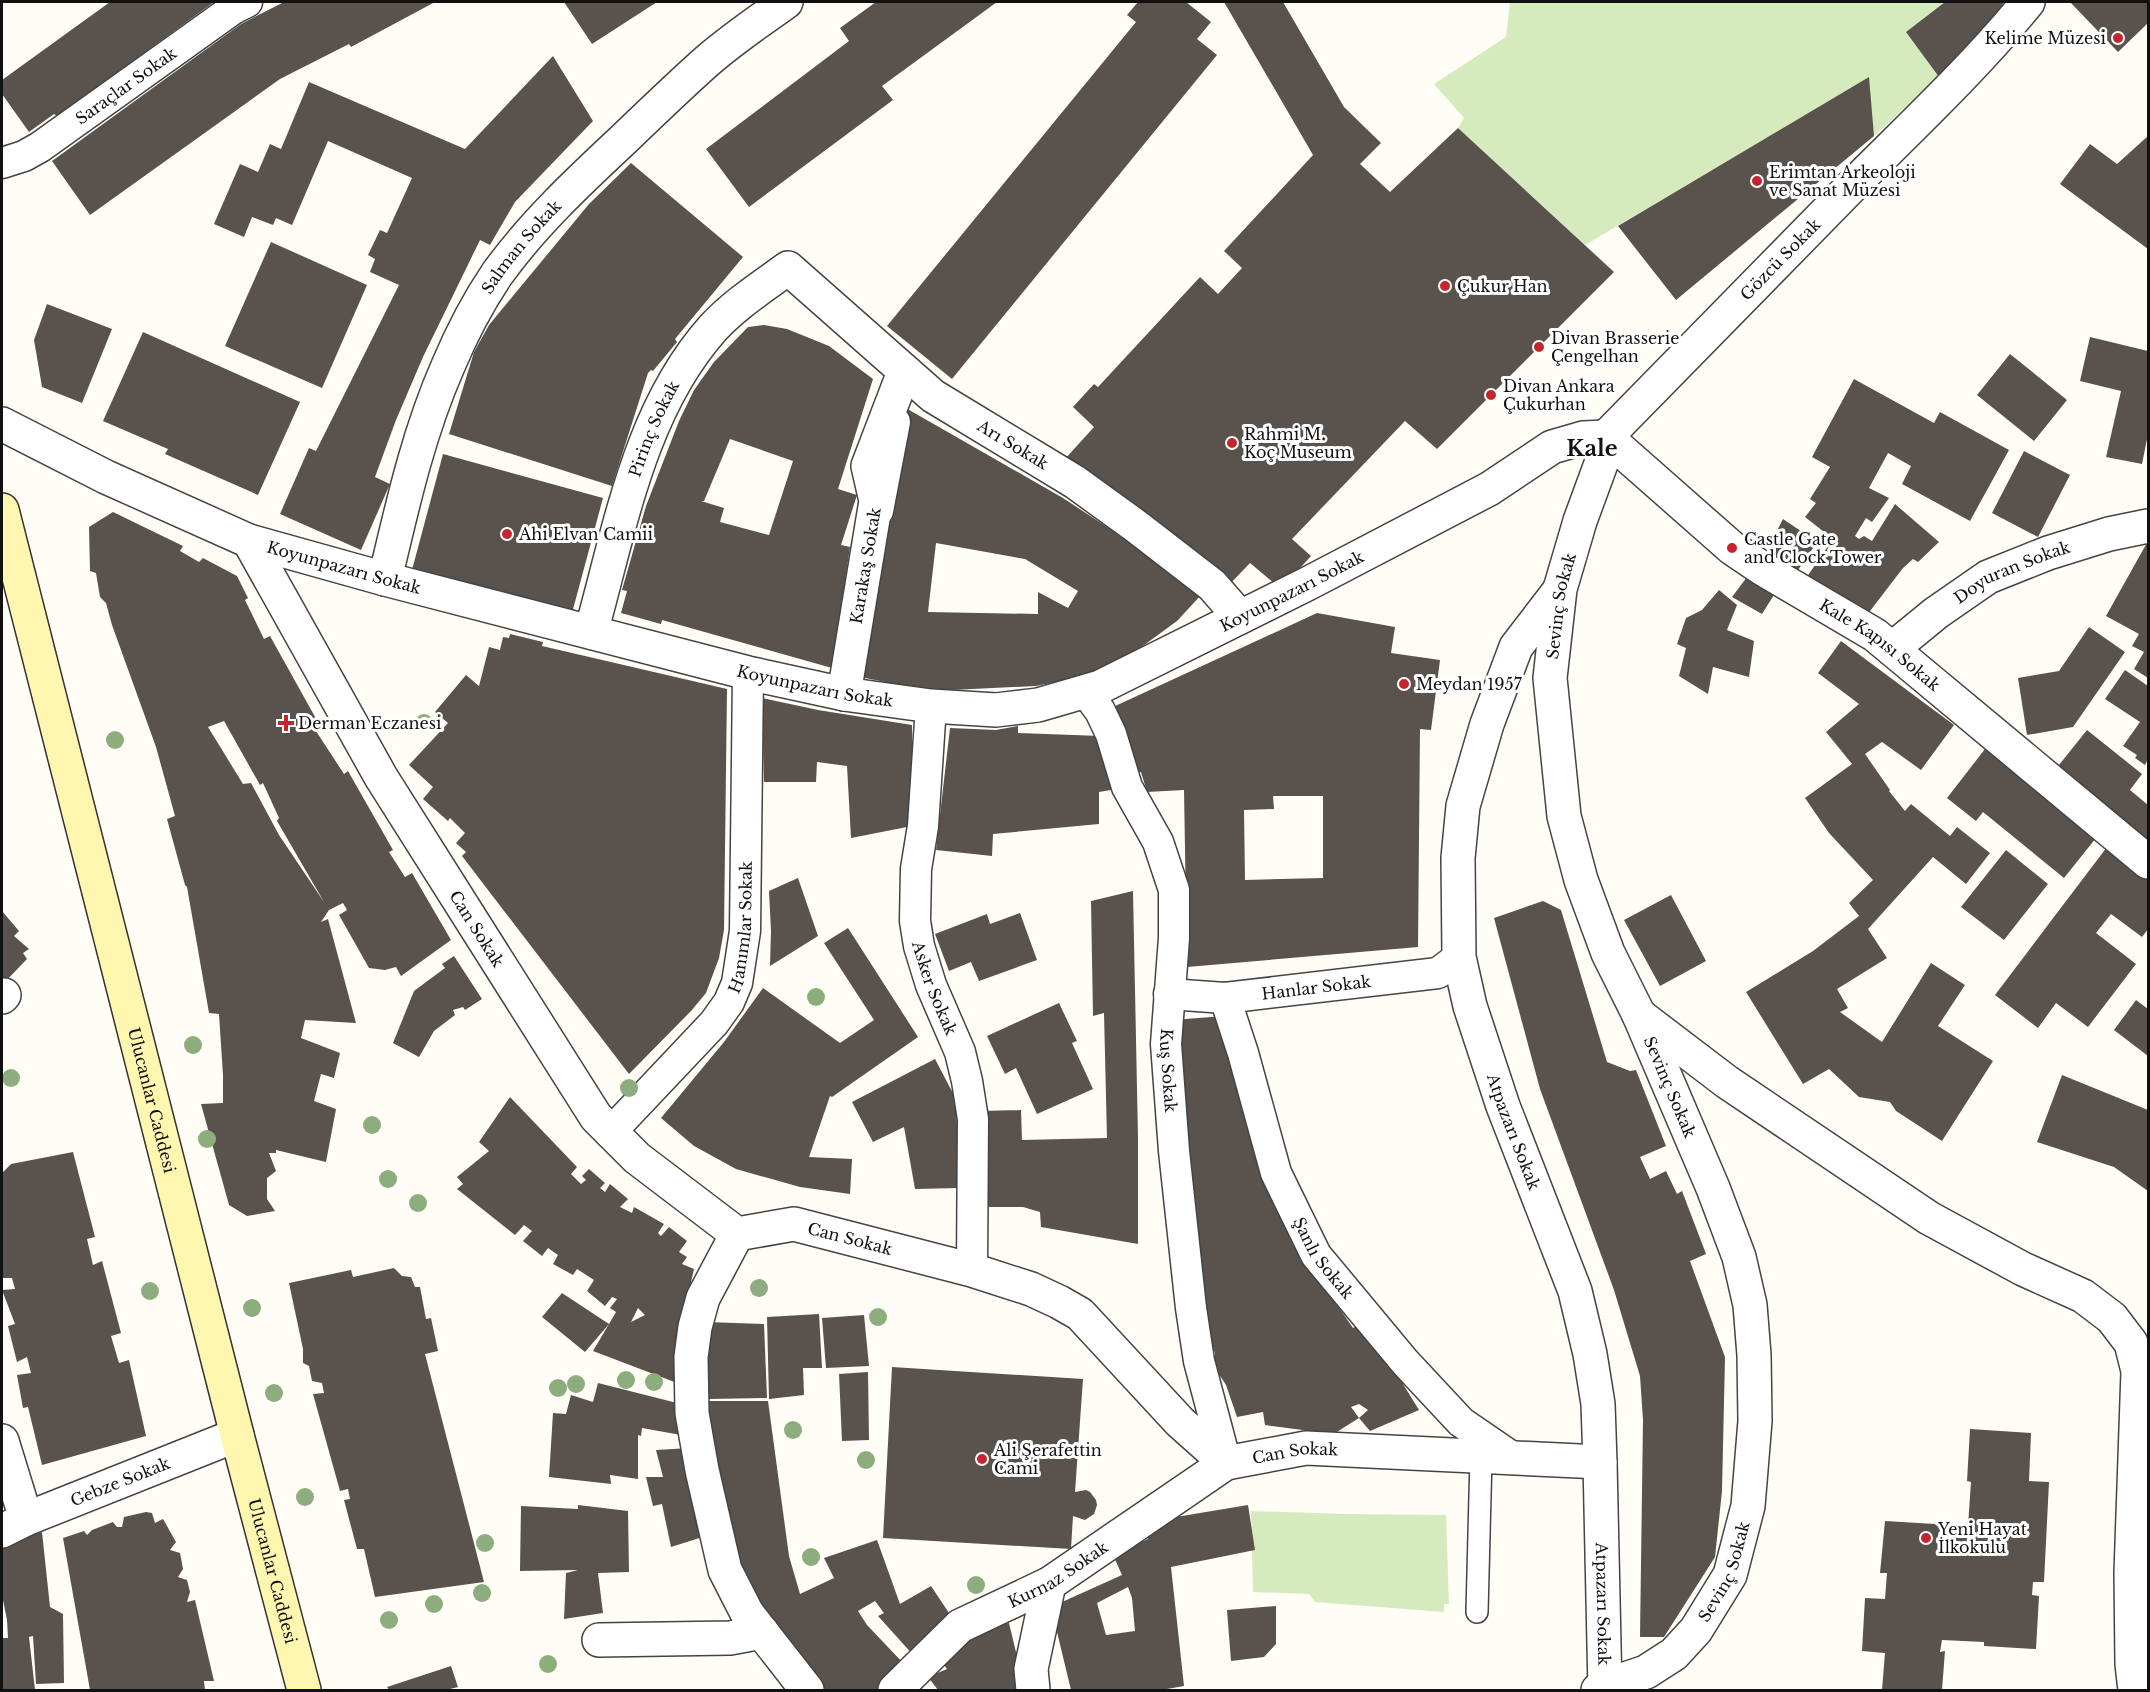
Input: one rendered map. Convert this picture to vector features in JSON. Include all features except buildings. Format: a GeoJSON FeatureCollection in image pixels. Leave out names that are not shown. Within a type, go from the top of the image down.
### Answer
{"type":"FeatureCollection","features":[{"type":"Feature","properties":{"kind":"main road","name":"Ulucanlar Caddesi"},"geometry":{"type":"LineString","coordinates":[[2,510],[304,1690]]}},
{"type":"Feature","properties":{"kind":"street","name":"Saraçlar Sokak"},"geometry":{"type":"LineString","coordinates":[[2,163],[24,156],[40,147],[233,9],[247,2]]}},
{"type":"Feature","properties":{"kind":"street","name":"Salman Sokak"},"geometry":{"type":"LineString","coordinates":[[385,579],[406,490],[440,387],[473,315],[496,276],[529,233],[629,134],[708,60],[786,2]]}},
{"type":"Feature","properties":{"kind":"street","name":"Gözcü Sokak"},"geometry":{"type":"LineString","coordinates":[[1606,437],[1929,111],[2028,2]]}},
{"type":"Feature","properties":{"kind":"street","name":"Arı Sokak"},"geometry":{"type":"LineString","coordinates":[[788,268],[906,366],[933,396],[1075,482],[1212,585],[1240,617]]}},
{"type":"Feature","properties":{"kind":"street","name":"Pirinç Sokak"},"geometry":{"type":"LineString","coordinates":[[591,632],[630,492],[646,446],[674,382],[713,327],[744,300],[788,268]]}},
{"type":"Feature","properties":{"kind":"street","name":"Karakaş Sokak"},"geometry":{"type":"LineString","coordinates":[[844,694],[876,501],[868,466],[906,366]]}},
{"type":"Feature","properties":{"kind":"street","name":"Koyunpazarı Sokak"},"geometry":{"type":"LineString","coordinates":[[2,424],[106,477],[249,541],[385,579],[748,673],[844,694],[931,706],[979,709],[1038,705],[1086,692],[1145,666],[1489,489],[1552,447],[1583,438],[1606,437]]}},
{"type":"Feature","properties":{"kind":"street","name":"Sevinç Sokak"},"geometry":{"type":"LineString","coordinates":[[1602,1689],[1646,1672],[1674,1654],[1696,1630],[1730,1575],[1748,1506],[1755,1421],[1754,1355],[1750,1305],[1739,1257],[1713,1188],[1639,1015],[1608,953],[1581,880],[1564,816],[1550,678],[1560,589],[1580,520],[1609,442],[1606,437]]}},
{"type":"Feature","properties":{"kind":"street","name":"Kale Kapısı Sokak"},"geometry":{"type":"LineString","coordinates":[[1606,437],[1732,548],[1763,569],[1875,635],[2148,862]]}},
{"type":"Feature","properties":{"kind":"street","name":"Doyuran Sokak"},"geometry":{"type":"LineString","coordinates":[[1892,649],[1936,613],[1988,577],[2048,553],[2109,534],[2148,526]]}},
{"type":"Feature","properties":{"kind":"street","name":"Can Sokak"},"geometry":{"type":"LineString","coordinates":[[249,541],[381,777],[596,1117],[636,1158],[737,1234],[794,1224],[972,1270],[1031,1289],[1080,1314],[1180,1422],[1226,1463],[1306,1448],[1600,1462]]}},
{"type":"Feature","properties":{"kind":"street","name":"Atpazarı Sokak"},"geometry":{"type":"LineString","coordinates":[[1560,589],[1516,647],[1487,724],[1462,806],[1458,858],[1459,957],[1470,1006],[1503,1106],[1575,1291],[1590,1354],[1598,1404],[1602,1689]]}},
{"type":"Feature","properties":{"kind":"street","name":"Hanımlar Sokak"},"geometry":{"type":"LineString","coordinates":[[610,1133],[714,1023],[729,1002],[737,983],[745,931],[748,673]]}},
{"type":"Feature","properties":{"kind":"street","name":"Kuş Sokak"},"geometry":{"type":"LineString","coordinates":[[1086,692],[1100,711],[1111,734],[1127,787],[1158,842],[1174,890],[1174,938],[1167,1056],[1174,1151],[1199,1361],[1226,1463]]}},
{"type":"Feature","properties":{"kind":"street","name":"Asker Sokak"},"geometry":{"type":"LineString","coordinates":[[931,706],[923,826],[914,894],[915,921],[919,946],[931,985],[960,1052],[968,1081],[973,1119],[972,1270]]}},
{"type":"Feature","properties":{"kind":"street","name":"Hanlar Sokak"},"geometry":{"type":"LineString","coordinates":[[1169,994],[1225,998],[1438,974],[1459,957]]}},
{"type":"Feature","properties":{"kind":"street","name":"Şanlı Sokak"},"geometry":{"type":"LineString","coordinates":[[1225,998],[1243,1053],[1276,1173],[1316,1255],[1405,1362],[1461,1422],[1515,1459]]}},
{"type":"Feature","properties":{"kind":"street"},"geometry":{"type":"LineString","coordinates":[[1639,1015],[1727,1082],[1929,1218],[2024,1269],[2083,1296],[2112,1318],[2131,1343],[2139,1371],[2131,1573],[2132,1664],[2135,1690]]}},
{"type":"Feature","properties":{"kind":"street"},"geometry":{"type":"LineString","coordinates":[[737,1234],[703,1298],[695,1327],[692,1357],[692,1413],[702,1470],[725,1570],[747,1612],[807,1690]]}},
{"type":"Feature","properties":{"kind":"street","name":"Gebze Sokak"},"geometry":{"type":"LineString","coordinates":[[14,1525],[237,1435]]}},
{"type":"Feature","properties":{"kind":"street"},"geometry":{"type":"LineString","coordinates":[[2,1441],[14,1525]]}},
{"type":"Feature","properties":{"kind":"street","name":"Kurnaz Sokak"},"geometry":{"type":"LineString","coordinates":[[896,1690],[960,1626],[1049,1584],[1226,1463]]}},
{"type":"Feature","properties":{"kind":"street"},"geometry":{"type":"LineString","coordinates":[[1033,1690],[1031,1669],[1049,1584]]}},
{"type":"Feature","properties":{"kind":"street"},"geometry":{"type":"LineString","coordinates":[[599,1640],[730,1638],[762,1632]]}},
{"type":"Feature","properties":{"kind":"lane"},"geometry":{"type":"LineString","coordinates":[[1477,1612],[1481,1457]]}},
{"type":"Feature","properties":{"kind":"green space"},"geometry":{"type":"Polygon","coordinates":[[[1510,2],[1945,2],[1906,32],[1939,77],[1874,136],[1868,78],[1585,245],[1458,128],[1464,118],[1434,84],[1506,37],[1510,2]]]}},
{"type":"Feature","properties":{"kind":"green space"},"geometry":{"type":"Polygon","coordinates":[[[1251,1511],[1446,1515],[1449,1604],[1444,1604],[1444,1612],[1315,1602],[1309,1594],[1253,1592],[1251,1511]]]}},
{"type":"Feature","properties":{"kind":"place","name":"Kelime Müzesi"},"geometry":{"type":"Point","coordinates":[2118,38]}},
{"type":"Feature","properties":{"kind":"place","name":"Erimtan Arkeoloji ve Sanat Müzesi"},"geometry":{"type":"Point","coordinates":[1757,181]}},
{"type":"Feature","properties":{"kind":"place","name":"Çukur Han"},"geometry":{"type":"Point","coordinates":[1445,286]}},
{"type":"Feature","properties":{"kind":"place","name":"Divan Brasserie Çengelhan"},"geometry":{"type":"Point","coordinates":[1539,347]}},
{"type":"Feature","properties":{"kind":"place","name":"Divan Ankara Çukurhan"},"geometry":{"type":"Point","coordinates":[1491,395]}},
{"type":"Feature","properties":{"kind":"place","name":"Rahmi M. Koç Museum"},"geometry":{"type":"Point","coordinates":[1232,443]}},
{"type":"Feature","properties":{"kind":"place","name":"Ahi Elvan Camii"},"geometry":{"type":"Point","coordinates":[507,534]}},
{"type":"Feature","properties":{"kind":"place","name":"Castle Gate and Clock Tower"},"geometry":{"type":"Point","coordinates":[1732,548]}},
{"type":"Feature","properties":{"kind":"place","name":"Meydan 1957"},"geometry":{"type":"Point","coordinates":[1404,684]}},
{"type":"Feature","properties":{"kind":"place","name":"Derman Eczanesi"},"geometry":{"type":"Point","coordinates":[286,723]}},
{"type":"Feature","properties":{"kind":"place","name":"Ali Şerafettin Cami"},"geometry":{"type":"Point","coordinates":[982,1459]}},
{"type":"Feature","properties":{"kind":"place","name":"Yeni Hayat İlkokulu"},"geometry":{"type":"Point","coordinates":[1926,1538]}},
{"type":"Feature","properties":{"kind":"district","name":"Kale"},"geometry":{"type":"Point","coordinates":[1592,448]}}]}
